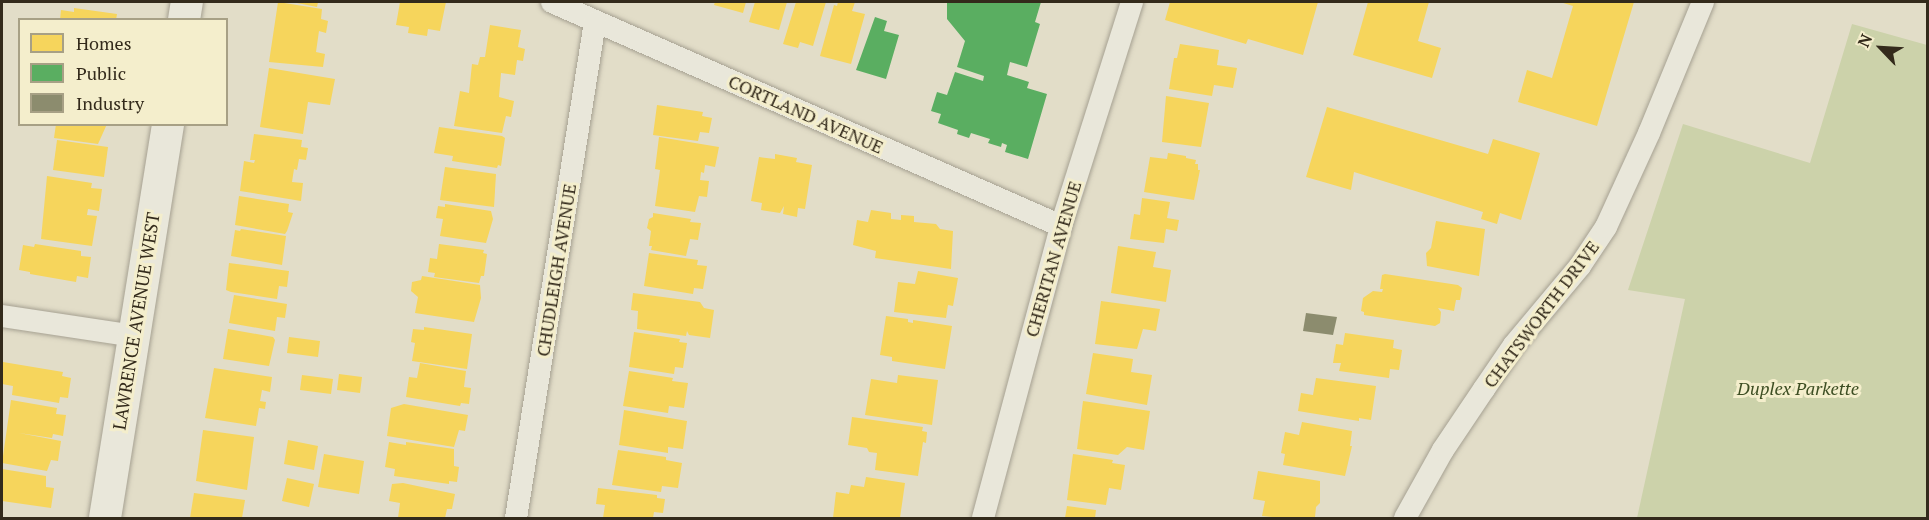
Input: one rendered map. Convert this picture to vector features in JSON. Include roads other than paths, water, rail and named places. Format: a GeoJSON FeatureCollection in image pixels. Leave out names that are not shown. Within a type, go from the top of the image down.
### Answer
{"type":"FeatureCollection","features":[{"type":"Feature","properties":{"kind":"main road"},"geometry":{"type":"LineString","coordinates":[[184,18],[187,2]]}},
{"type":"Feature","properties":{"kind":"main road","name":"LAWRENCE AVENUE WEST"},"geometry":{"type":"LineString","coordinates":[[105,519],[168,126]]}},
{"type":"Feature","properties":{"kind":"street","name":"CORTLAND AVENUE"},"geometry":{"type":"LineString","coordinates":[[552,2],[1060,226]]}},
{"type":"Feature","properties":{"kind":"street","name":"CHERITAN AVENUE"},"geometry":{"type":"LineString","coordinates":[[983,519],[1060,226],[1132,2]]}},
{"type":"Feature","properties":{"kind":"street","name":"CHATSWORTH DRIVE"},"geometry":{"type":"LineString","coordinates":[[1405,519],[1443,450],[1514,345],[1580,266],[1606,227],[1633,172],[1703,2]]}},
{"type":"Feature","properties":{"kind":"street","name":"CHUDLEIGH AVENUE"},"geometry":{"type":"LineString","coordinates":[[516,519],[595,21]]}},
{"type":"Feature","properties":{"kind":"street"},"geometry":{"type":"LineString","coordinates":[[2,316],[134,336]]}},
{"type":"Feature","properties":{"kind":"park label","name":"Duplex Parkette"},"geometry":{"type":"Point","coordinates":[1798,388]}}]}
